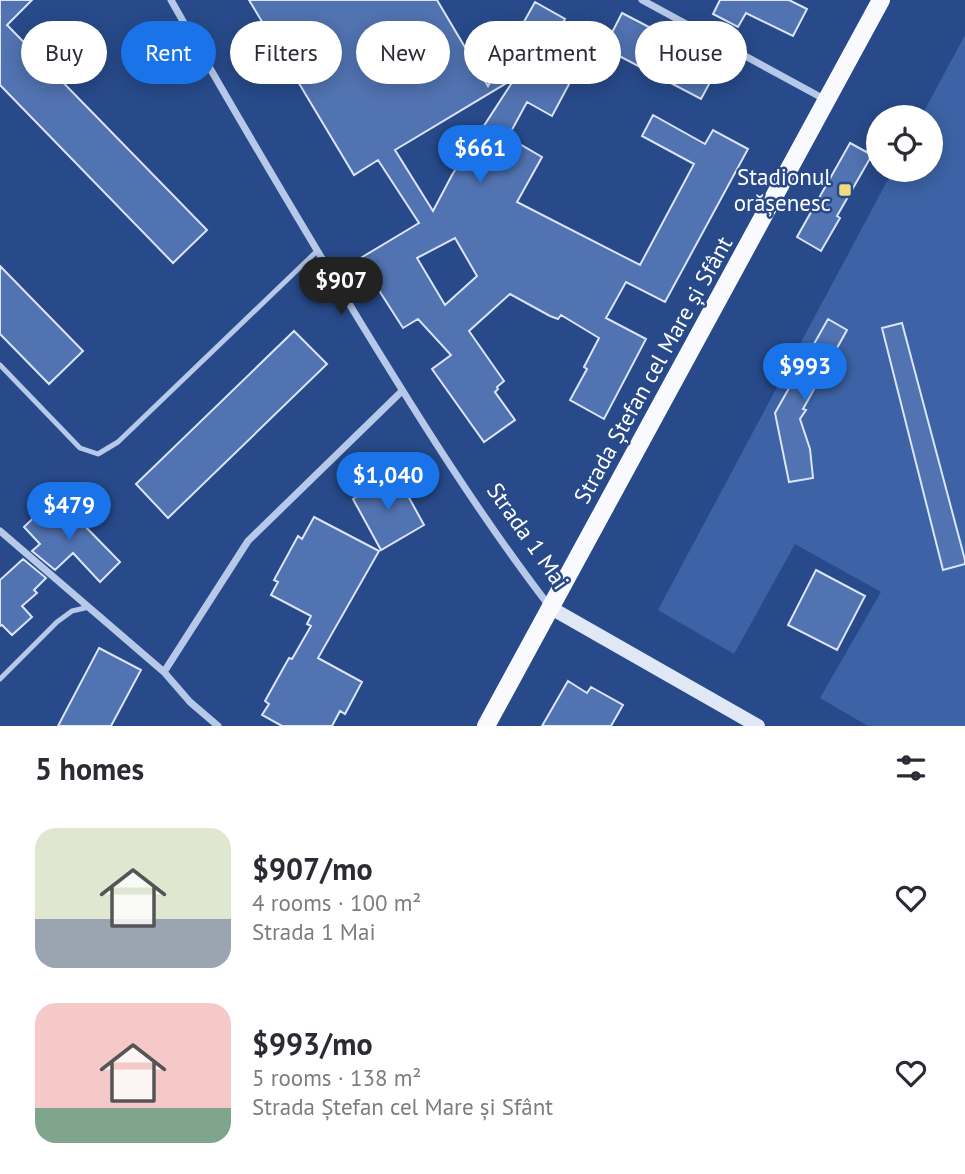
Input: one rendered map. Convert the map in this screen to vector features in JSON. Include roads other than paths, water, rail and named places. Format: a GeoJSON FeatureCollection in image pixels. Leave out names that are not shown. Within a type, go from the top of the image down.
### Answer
{"type":"FeatureCollection","features":[{"type":"Feature","properties":{"kind":"main road","name":"Strada Ștefan cel Mare și Sfânt"},"geometry":{"type":"LineString","coordinates":[[486,726],[881,0]]}},
{"type":"Feature","properties":{"kind":"main road","name":"Strada 1 Mai"},"geometry":{"type":"LineString","coordinates":[[551,608],[758,726]]}},
{"type":"Feature","properties":{"kind":"street","name":"Strada 1 Mai"},"geometry":{"type":"LineString","coordinates":[[171,0],[263,163],[402,391],[508,553],[551,608]]}},
{"type":"Feature","properties":{"kind":"street"},"geometry":{"type":"LineString","coordinates":[[642,0],[827,101]]}},
{"type":"Feature","properties":{"kind":"street"},"geometry":{"type":"LineString","coordinates":[[164,672],[248,541],[402,391]]}},
{"type":"Feature","properties":{"kind":"street"},"geometry":{"type":"LineString","coordinates":[[0,531],[164,672],[190,702],[218,726]]}},
{"type":"Feature","properties":{"kind":"lane"},"geometry":{"type":"LineString","coordinates":[[0,365],[80,448],[98,454],[118,442],[317,251]]}},
{"type":"Feature","properties":{"kind":"lane"},"geometry":{"type":"LineString","coordinates":[[0,679],[57,622],[72,611],[89,607]]}},
{"type":"Feature","properties":{"kind":"place","name":"Stadionul orășenesc"},"geometry":{"type":"Point","coordinates":[845,190]}}]}
